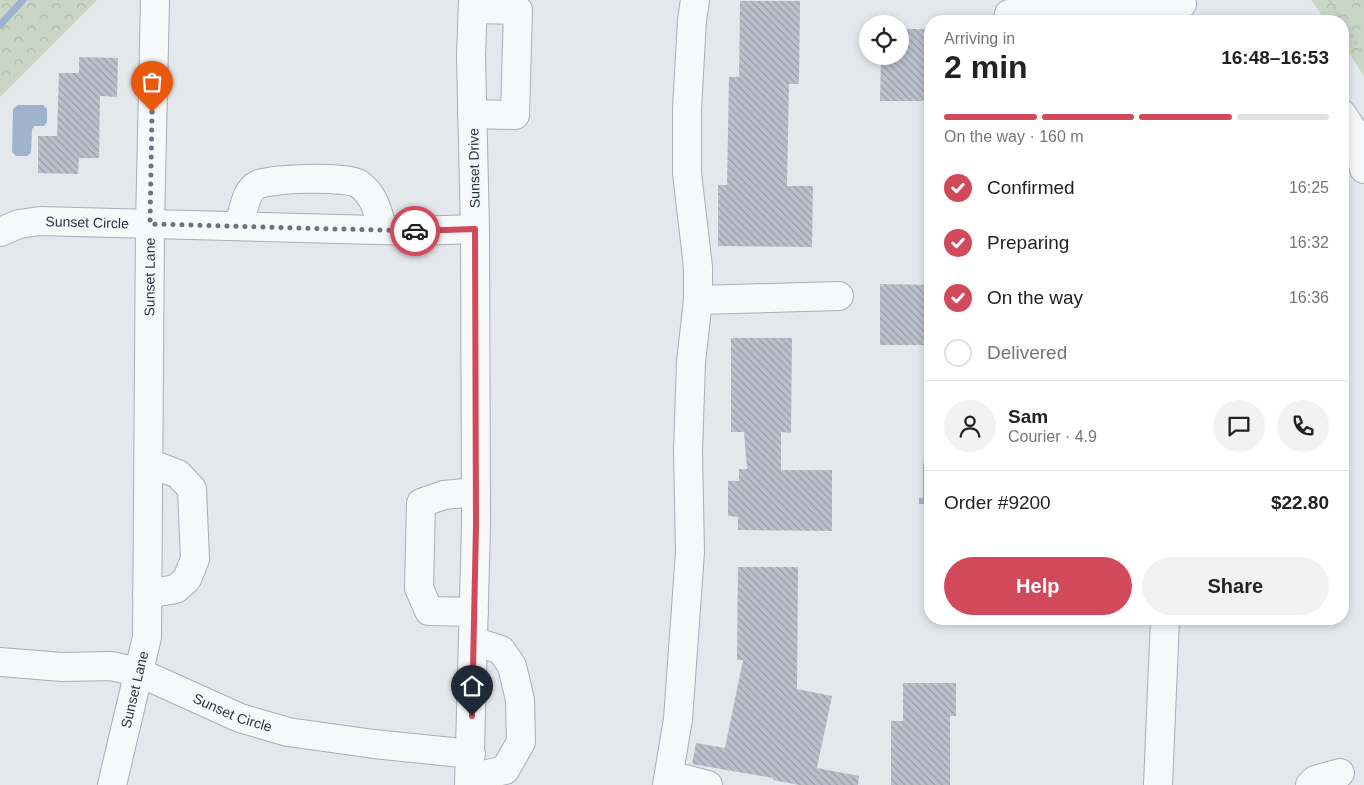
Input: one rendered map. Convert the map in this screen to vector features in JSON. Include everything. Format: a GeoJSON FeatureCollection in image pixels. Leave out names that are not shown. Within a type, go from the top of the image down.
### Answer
{"type":"FeatureCollection","features":[{"type":"Feature","properties":{"kind":"street","name":"Sunset Lane"},"geometry":{"type":"LineString","coordinates":[[112,785],[146,636],[150,224],[155,0]]}},
{"type":"Feature","properties":{"kind":"street"},"geometry":{"type":"LineString","coordinates":[[695,0],[692,20],[687,109],[687,172],[698,267],[698,300],[692,362],[688,451],[690,552],[678,719],[668,780],[708,785]]}},
{"type":"Feature","properties":{"kind":"street"},"geometry":{"type":"LineString","coordinates":[[472,114],[515,115],[518,10],[473,5]]}},
{"type":"Feature","properties":{"kind":"street","name":"Sunset Drive"},"geometry":{"type":"LineString","coordinates":[[470,772],[476,492],[475,229],[471,56],[473,5]]}},
{"type":"Feature","properties":{"kind":"street"},"geometry":{"type":"LineString","coordinates":[[1009,15],[1029,7],[1067,10],[1182,9]]}},
{"type":"Feature","properties":{"kind":"street"},"geometry":{"type":"LineString","coordinates":[[1349,124],[1356,134],[1364,169]]}},
{"type":"Feature","properties":{"kind":"street"},"geometry":{"type":"LineString","coordinates":[[239,226],[247,197],[256,185],[270,180],[321,178],[357,182],[372,196],[383,230]]}},
{"type":"Feature","properties":{"kind":"street","name":"Sunset Circle"},"geometry":{"type":"LineString","coordinates":[[0,232],[18,224],[40,222],[383,230],[475,229]]}},
{"type":"Feature","properties":{"kind":"street"},"geometry":{"type":"LineString","coordinates":[[698,300],[839,296]]}},
{"type":"Feature","properties":{"kind":"street"},"geometry":{"type":"LineString","coordinates":[[147,594],[176,589],[187,579],[194,559],[192,489],[178,474],[149,463]]}},
{"type":"Feature","properties":{"kind":"street"},"geometry":{"type":"LineString","coordinates":[[474,612],[429,610],[419,588],[421,503],[444,495],[476,492]]}},
{"type":"Feature","properties":{"kind":"street"},"geometry":{"type":"LineString","coordinates":[[1158,785],[1165,625]]}},
{"type":"Feature","properties":{"kind":"street","name":"Sunset Circle"},"geometry":{"type":"LineString","coordinates":[[0,662],[62,667],[111,666],[138,672],[240,718],[288,732],[374,744],[470,772],[505,770],[521,742],[520,700],[512,666],[501,650],[473,641]]}},
{"type":"Feature","properties":{"kind":"street"},"geometry":{"type":"LineString","coordinates":[[1310,785],[1315,780],[1340,774]]}},
{"type":"Feature","properties":{"kind":"path"},"geometry":{"type":"LineString","coordinates":[[1328,0],[1338,15]]}},
{"type":"Feature","properties":{"kind":"path"},"geometry":{"type":"LineString","coordinates":[[1349,32],[1364,55]]}},
{"type":"Feature","properties":{"kind":"green space"},"geometry":{"type":"Polygon","coordinates":[[[0,0],[97,0],[0,97],[0,0]]]}},
{"type":"Feature","properties":{"kind":"green space"},"geometry":{"type":"Polygon","coordinates":[[[1311,0],[1364,0],[1364,76],[1349,53],[1349,15],[1322,15],[1311,0]]]}},
{"type":"Feature","properties":{"kind":"water"},"geometry":{"type":"Polygon","coordinates":[[[18,105],[43,105],[47,109],[47,122],[44,126],[35,126],[32,129],[31,153],[27,156],[16,156],[12,152],[13,109],[18,105]]]}},
{"type":"Feature","properties":{"kind":"water"},"geometry":{"type":"Polygon","coordinates":[[[924,463],[924,504],[919,504],[919,498],[923,498],[924,463]]]}},
{"type":"Feature","properties":{"kind":"building"},"geometry":{"type":"Polygon","coordinates":[[[740,1],[800,1],[799,84],[789,84],[787,186],[813,186],[812,247],[718,246],[718,185],[727,185],[729,77],[739,77],[740,1]]]}},
{"type":"Feature","properties":{"kind":"building"},"geometry":{"type":"Polygon","coordinates":[[[909,29],[924,29],[924,101],[880,101],[881,65],[909,65],[909,29]]]}},
{"type":"Feature","properties":{"kind":"building"},"geometry":{"type":"Polygon","coordinates":[[[79,57],[118,58],[117,97],[100,96],[99,158],[79,158],[78,174],[38,173],[38,136],[57,136],[59,73],[79,73],[79,57]]]}},
{"type":"Feature","properties":{"kind":"building"},"geometry":{"type":"Polygon","coordinates":[[[880,284],[924,285],[924,345],[880,345],[880,284]]]}},
{"type":"Feature","properties":{"kind":"building"},"geometry":{"type":"Polygon","coordinates":[[[731,338],[792,338],[791,433],[781,432],[781,470],[832,470],[832,531],[738,530],[738,517],[728,516],[728,481],[739,481],[739,469],[747,469],[744,432],[731,432],[731,338]]]}},
{"type":"Feature","properties":{"kind":"building"},"geometry":{"type":"Polygon","coordinates":[[[738,567],[798,567],[797,689],[832,696],[817,768],[859,776],[858,785],[799,785],[773,780],[773,778],[692,764],[696,743],[725,748],[743,660],[737,660],[738,567]]]}},
{"type":"Feature","properties":{"kind":"building"},"geometry":{"type":"Polygon","coordinates":[[[903,683],[956,683],[956,716],[950,716],[950,785],[891,785],[891,721],[903,721],[903,683]]]}},
{"type":"Feature","properties":{"kind":"waterway"},"geometry":{"type":"LineString","coordinates":[[0,25],[23,0]]}},
{"type":"Feature","properties":{"kind":"way so far"},"geometry":{"type":"LineString","coordinates":[[152,112],[150,224],[415,231]]}},
{"type":"Feature","properties":{"kind":"route"},"geometry":{"type":"LineString","coordinates":[[415,231],[475,229],[476,526],[472,716]]}}]}
